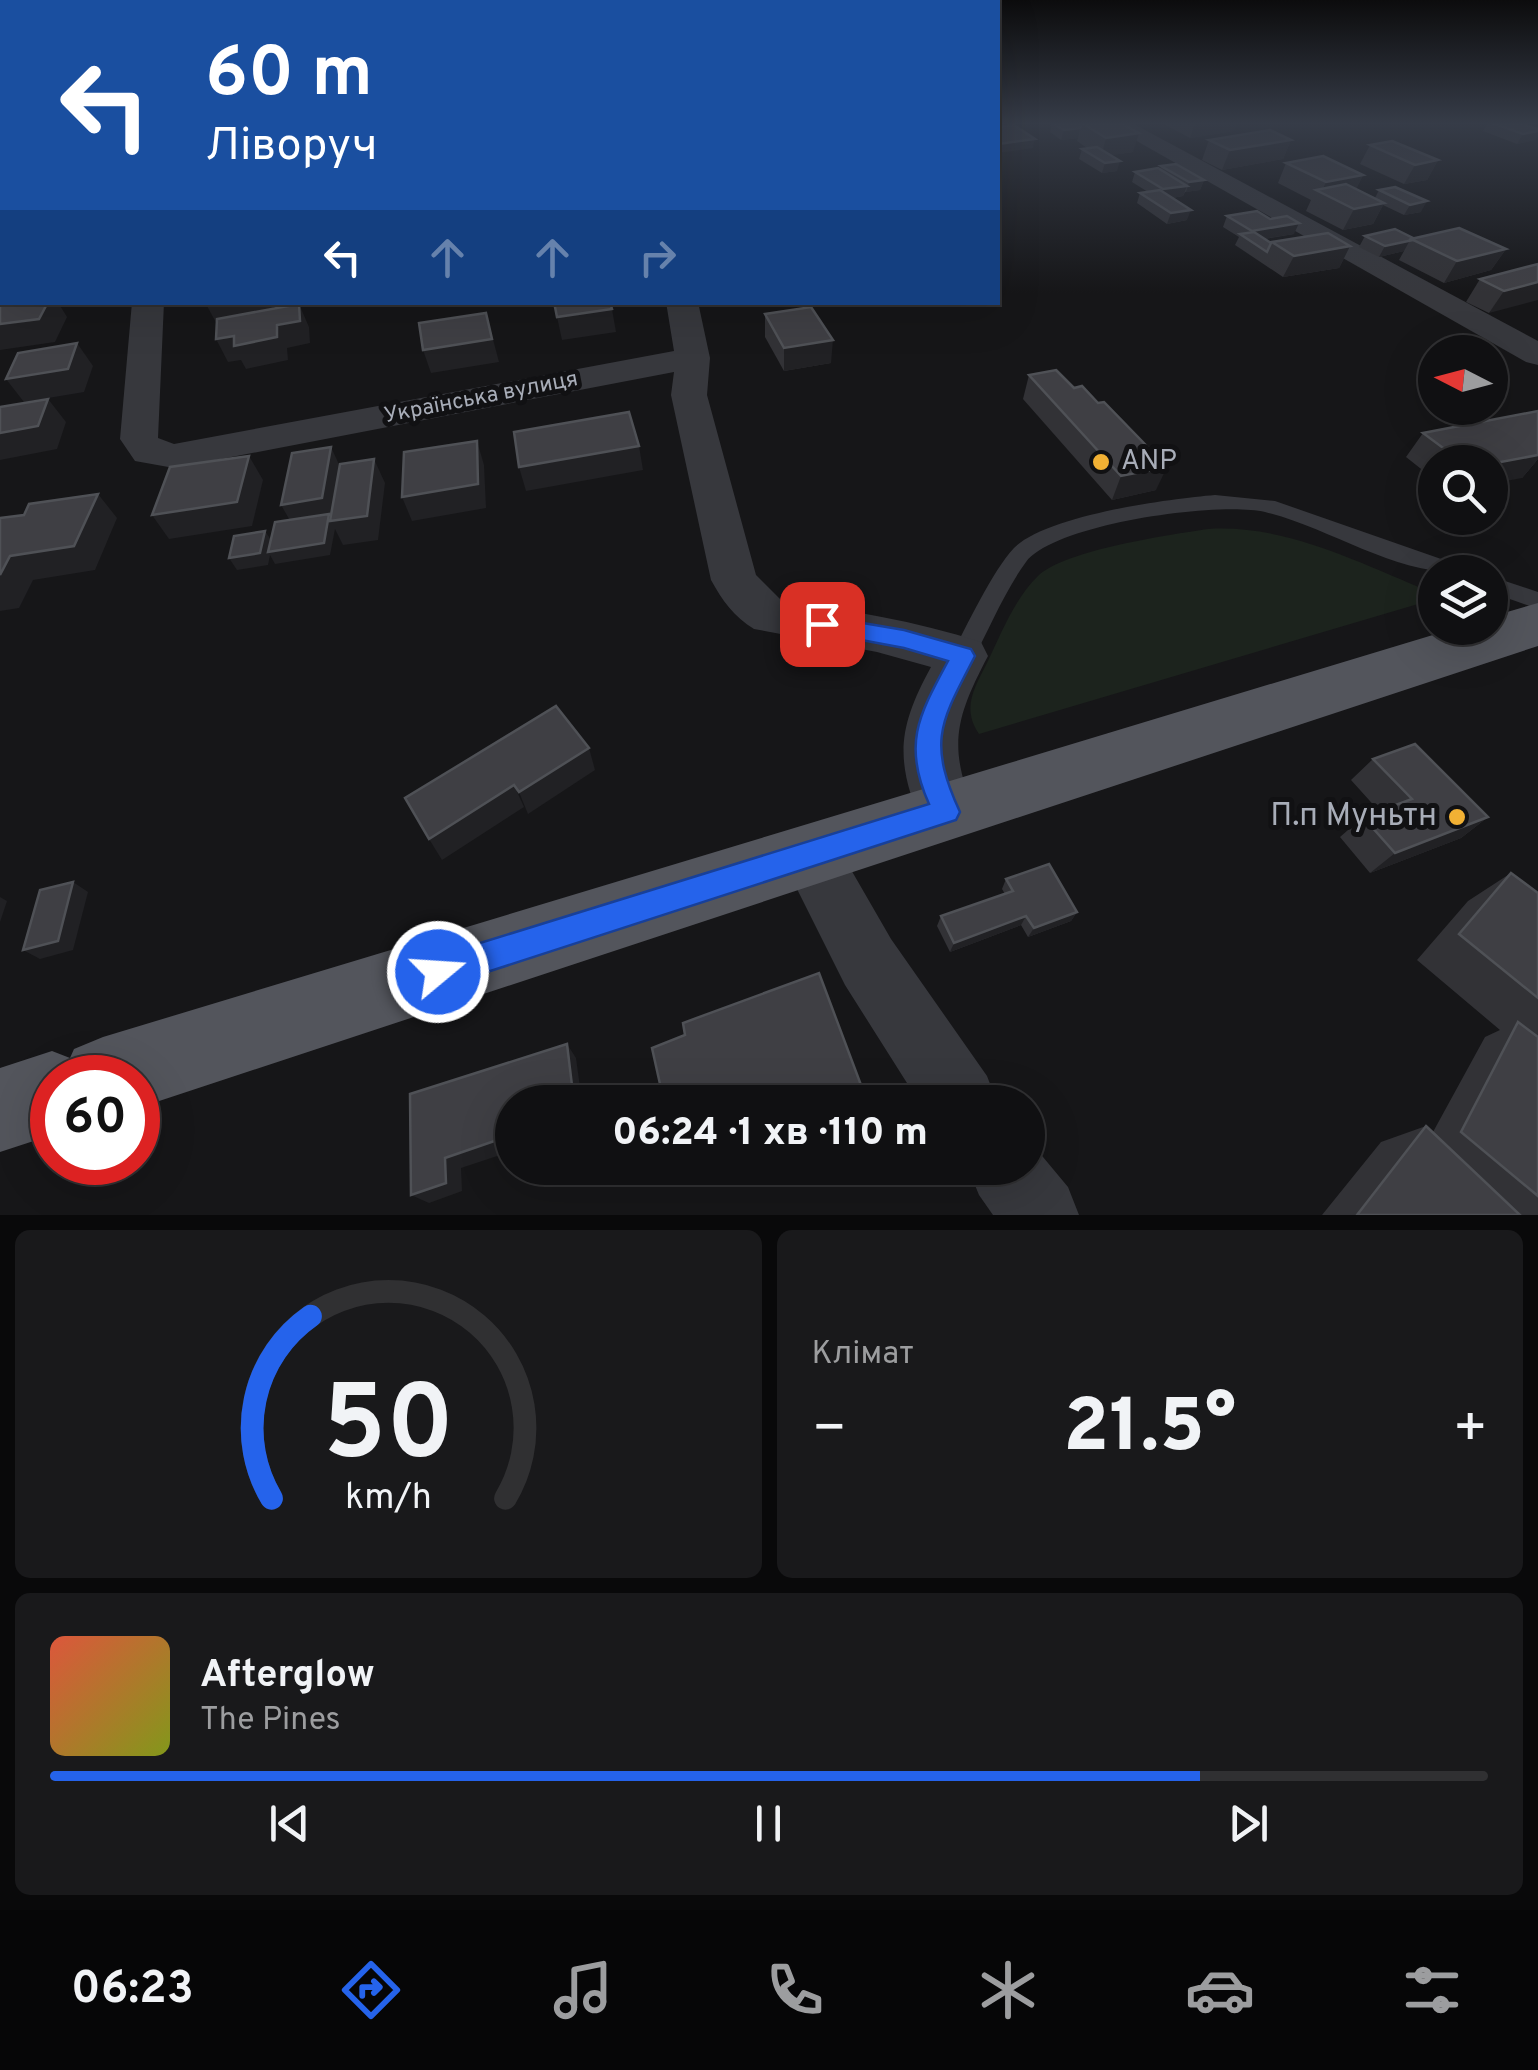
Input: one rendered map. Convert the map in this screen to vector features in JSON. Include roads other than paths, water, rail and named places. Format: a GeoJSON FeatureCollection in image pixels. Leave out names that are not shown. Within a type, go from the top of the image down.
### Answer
{"type":"FeatureCollection","features":[{"type":"Feature","properties":{"kind":"main road"},"geometry":{"type":"LineString","coordinates":[[160,1060],[1538,624]]}},
{"type":"Feature","properties":{"kind":"main road"},"geometry":{"type":"LineString","coordinates":[[0,1110],[30,1101]]}},
{"type":"Feature","properties":{"kind":"street"},"geometry":{"type":"LineString","coordinates":[[1219,180],[1538,355]]}},
{"type":"Feature","properties":{"kind":"street","name":"Українська вулиця"},"geometry":{"type":"LineString","coordinates":[[148,305],[138,426],[141,446],[164,455],[213,451],[693,358]]}},
{"type":"Feature","properties":{"kind":"street"},"geometry":{"type":"LineString","coordinates":[[683,305],[693,358],[689,395],[734,580],[742,595],[772,616],[877,633],[963,656],[931,717],[927,737],[931,779],[946,812]]}},
{"type":"Feature","properties":{"kind":"street"},"geometry":{"type":"LineString","coordinates":[[810,855],[868,962],[950,1085]]}},
{"type":"Feature","properties":{"kind":"street"},"geometry":{"type":"LineString","coordinates":[[1018,1185],[1040,1215]]}},
{"type":"Feature","properties":{"kind":"lane"},"geometry":{"type":"LineString","coordinates":[[963,656],[1018,558],[1034,542],[1056,532],[1206,501],[1237,499],[1268,506],[1418,559]]}},
{"type":"Feature","properties":{"kind":"lane"},"geometry":{"type":"LineString","coordinates":[[1508,591],[1538,602]]}},
{"type":"Feature","properties":{"kind":"place","name":"ANP"},"geometry":{"type":"Point","coordinates":[1101,462]}},
{"type":"Feature","properties":{"kind":"place","name":"П.п Муньтн"},"geometry":{"type":"Point","coordinates":[1457,817]}}]}
